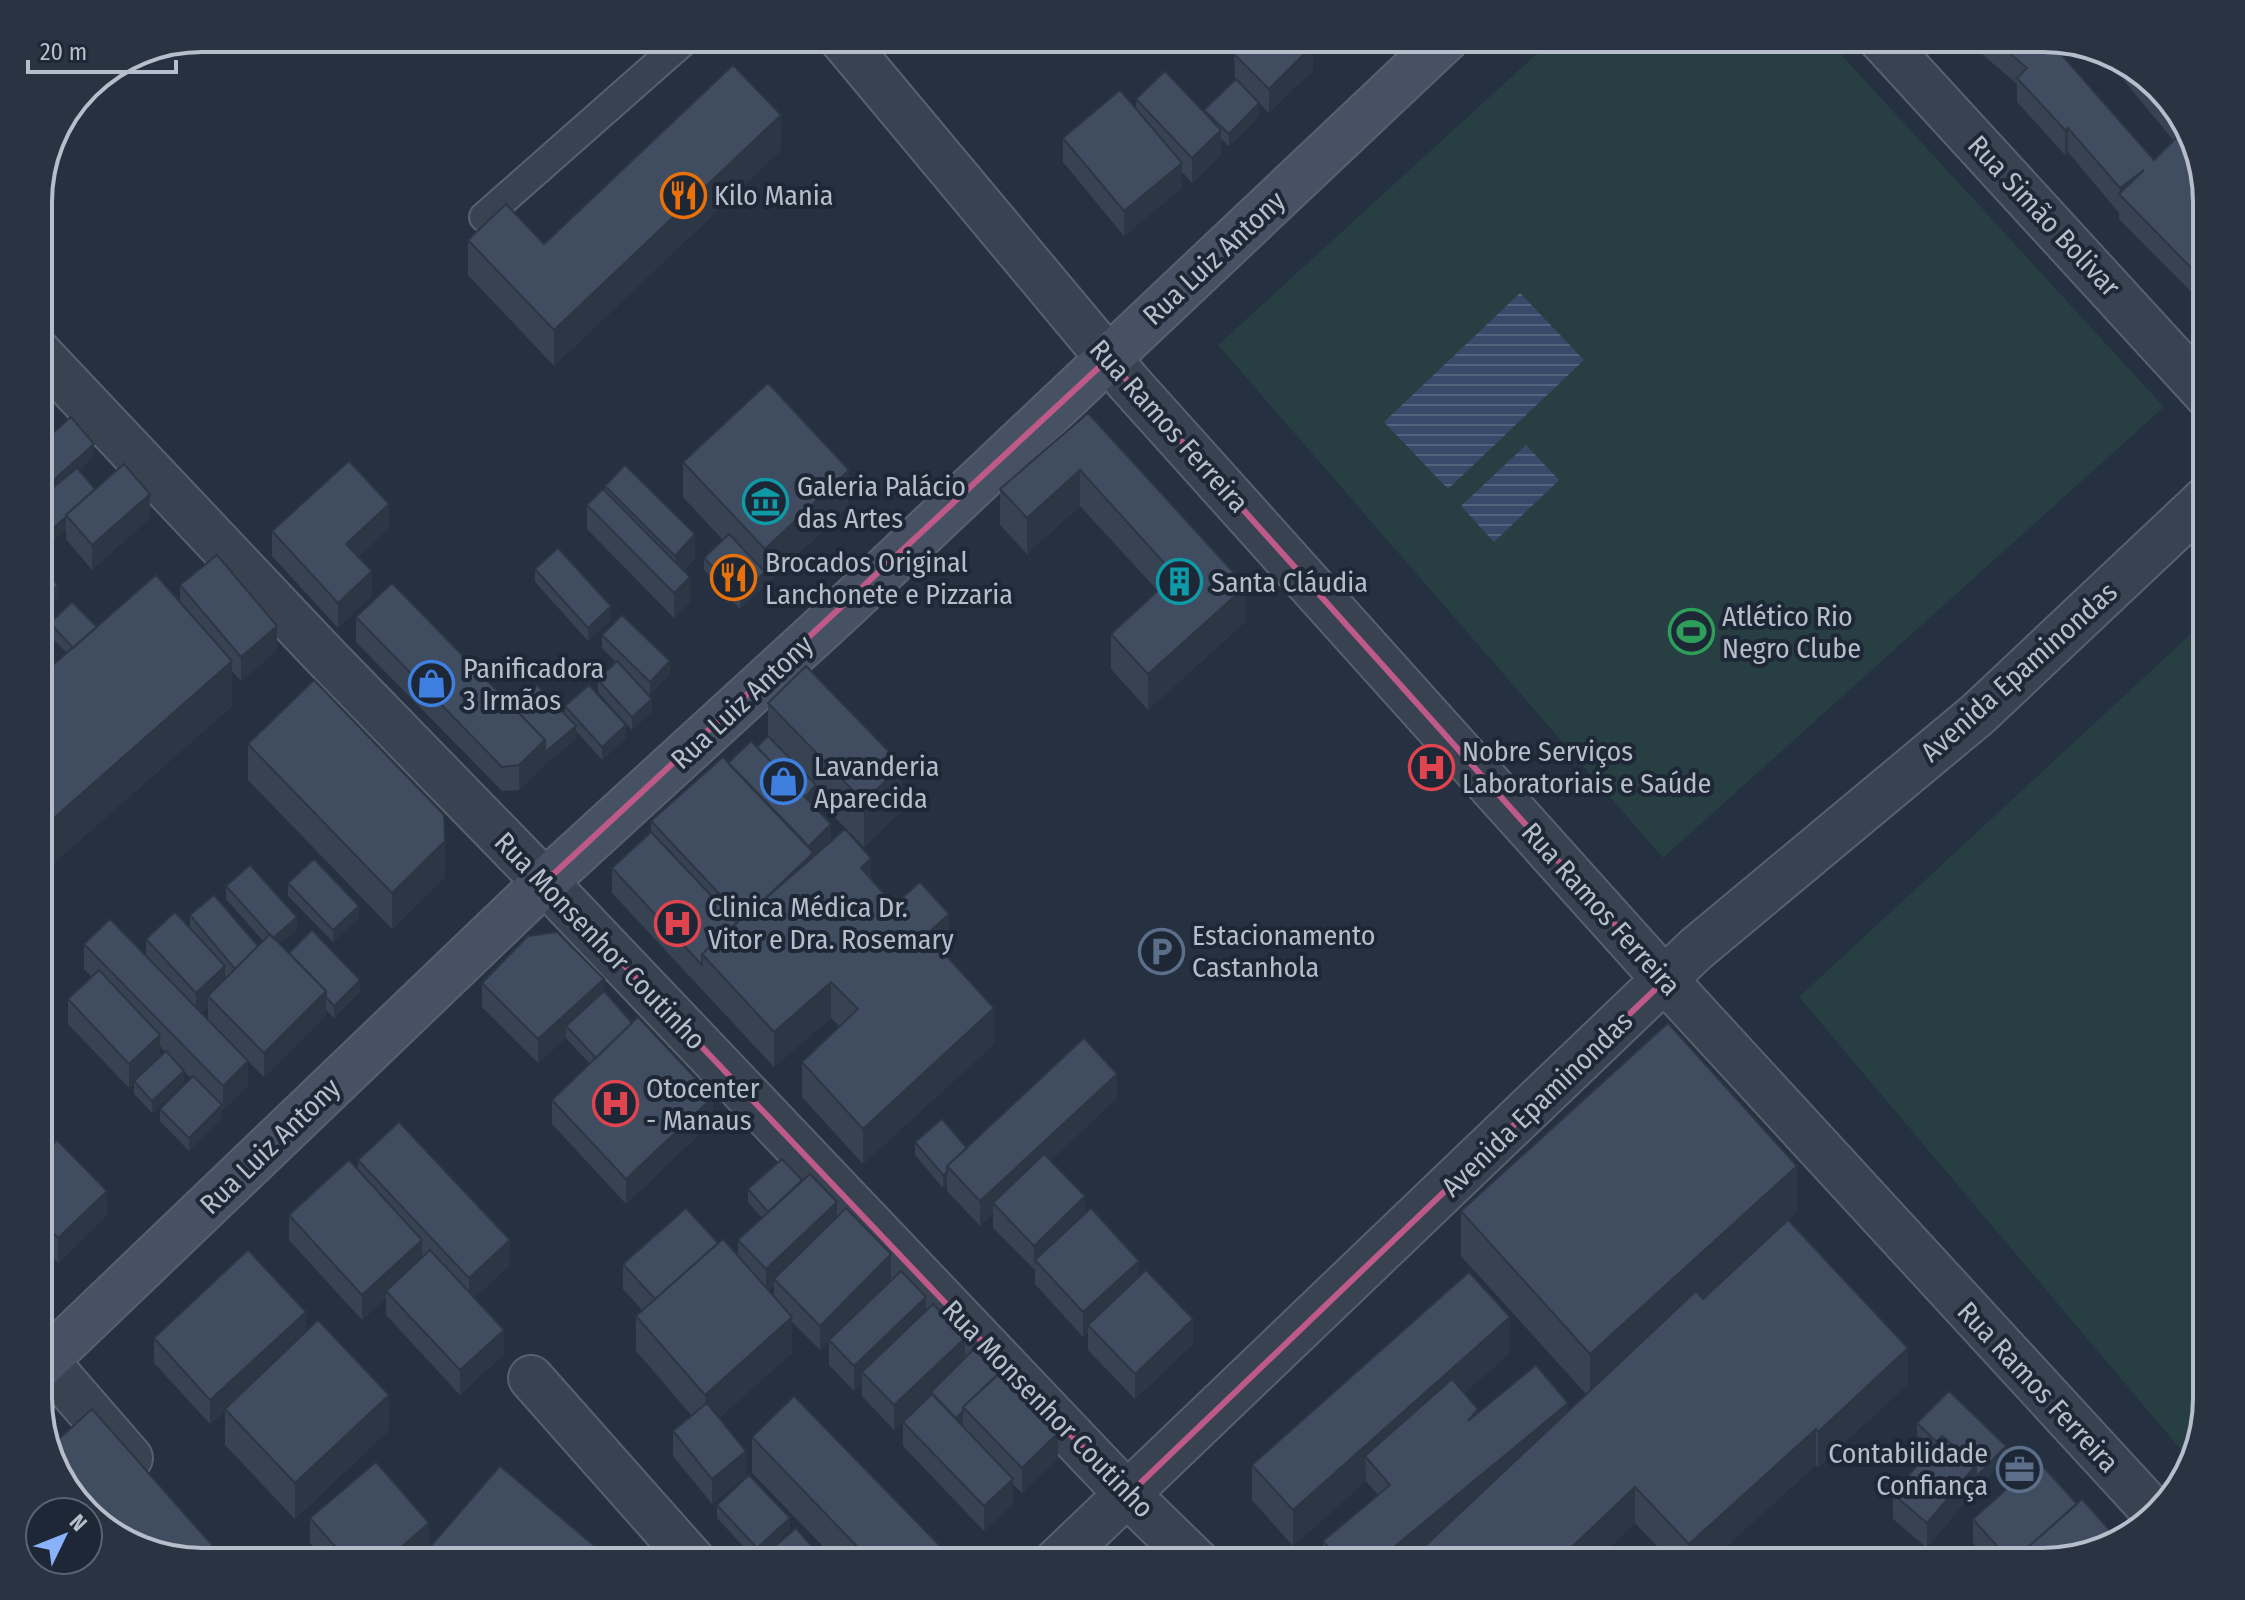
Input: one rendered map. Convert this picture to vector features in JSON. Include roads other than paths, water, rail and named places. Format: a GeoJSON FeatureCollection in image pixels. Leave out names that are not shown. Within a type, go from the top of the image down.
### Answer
{"type":"FeatureCollection","features":[{"type":"Feature","properties":{"kind":"main road","name":"Rua Luiz Antony"},"geometry":{"type":"LineString","coordinates":[[52,1350],[545,882],[842,610],[1432,52]]}},
{"type":"Feature","properties":{"kind":"street","name":"Rua Ramos Ferreira"},"geometry":{"type":"LineString","coordinates":[[853,52],[1108,359],[1665,980],[2148,1505]]}},
{"type":"Feature","properties":{"kind":"street","name":"Rua Simão Bolivar"},"geometry":{"type":"LineString","coordinates":[[1893,52],[2193,380]]}},
{"type":"Feature","properties":{"kind":"street","name":"Rua Monsenhor Coutinho"},"geometry":{"type":"LineString","coordinates":[[52,367],[1128,1495],[1183,1548]]}},
{"type":"Feature","properties":{"kind":"street","name":"Avenida Epaminondas"},"geometry":{"type":"LineString","coordinates":[[1071,1548],[1696,949],[1978,714],[2193,511]]}},
{"type":"Feature","properties":{"kind":"street"},"geometry":{"type":"LineString","coordinates":[[52,1372],[159,1491]]}},
{"type":"Feature","properties":{"kind":"street"},"geometry":{"type":"LineString","coordinates":[[531,1378],[682,1548]]}},
{"type":"Feature","properties":{"kind":"lane"},"geometry":{"type":"LineString","coordinates":[[484,217],[671,52]]}},
{"type":"Feature","properties":{"kind":"water"},"geometry":{"type":"Polygon","coordinates":[[[1520,293],[1584,360],[1448,489],[1384,422],[1520,293]]]}},
{"type":"Feature","properties":{"kind":"water"},"geometry":{"type":"Polygon","coordinates":[[[1526,445],[1559,480],[1494,542],[1461,506],[1526,445]]]}},
{"type":"Feature","properties":{"kind":"place","name":"Kilo Mania"},"geometry":{"type":"Point","coordinates":[683,195]}},
{"type":"Feature","properties":{"kind":"place","name":"Galeria Palácio das Artes"},"geometry":{"type":"Point","coordinates":[766,502]}},
{"type":"Feature","properties":{"kind":"place","name":"Brocados Original Lanchonete e Pizzaria"},"geometry":{"type":"Point","coordinates":[734,578]}},
{"type":"Feature","properties":{"kind":"place","name":"Santa Cláudia"},"geometry":{"type":"Point","coordinates":[1180,582]}},
{"type":"Feature","properties":{"kind":"place","name":"Atlético Rio Negro Clube"},"geometry":{"type":"Point","coordinates":[1691,632]}},
{"type":"Feature","properties":{"kind":"place","name":"Panificadora 3 Irmãos"},"geometry":{"type":"Point","coordinates":[432,684]}},
{"type":"Feature","properties":{"kind":"place","name":"Nobre Serviços Laboratoriais e Saúde"},"geometry":{"type":"Point","coordinates":[1431,767]}},
{"type":"Feature","properties":{"kind":"place","name":"Lavanderia Aparecida"},"geometry":{"type":"Point","coordinates":[783,782]}},
{"type":"Feature","properties":{"kind":"place","name":"Clinica Médica Dr. Vitor e Dra. Rosemary"},"geometry":{"type":"Point","coordinates":[677,923]}},
{"type":"Feature","properties":{"kind":"place","name":"Estacionamento Castanhola"},"geometry":{"type":"Point","coordinates":[1161,951]}},
{"type":"Feature","properties":{"kind":"place","name":"Otocenter - Manaus"},"geometry":{"type":"Point","coordinates":[615,1104]}},
{"type":"Feature","properties":{"kind":"place","name":"Contabilidade Confiança"},"geometry":{"type":"Point","coordinates":[2019,1469]}}]}
